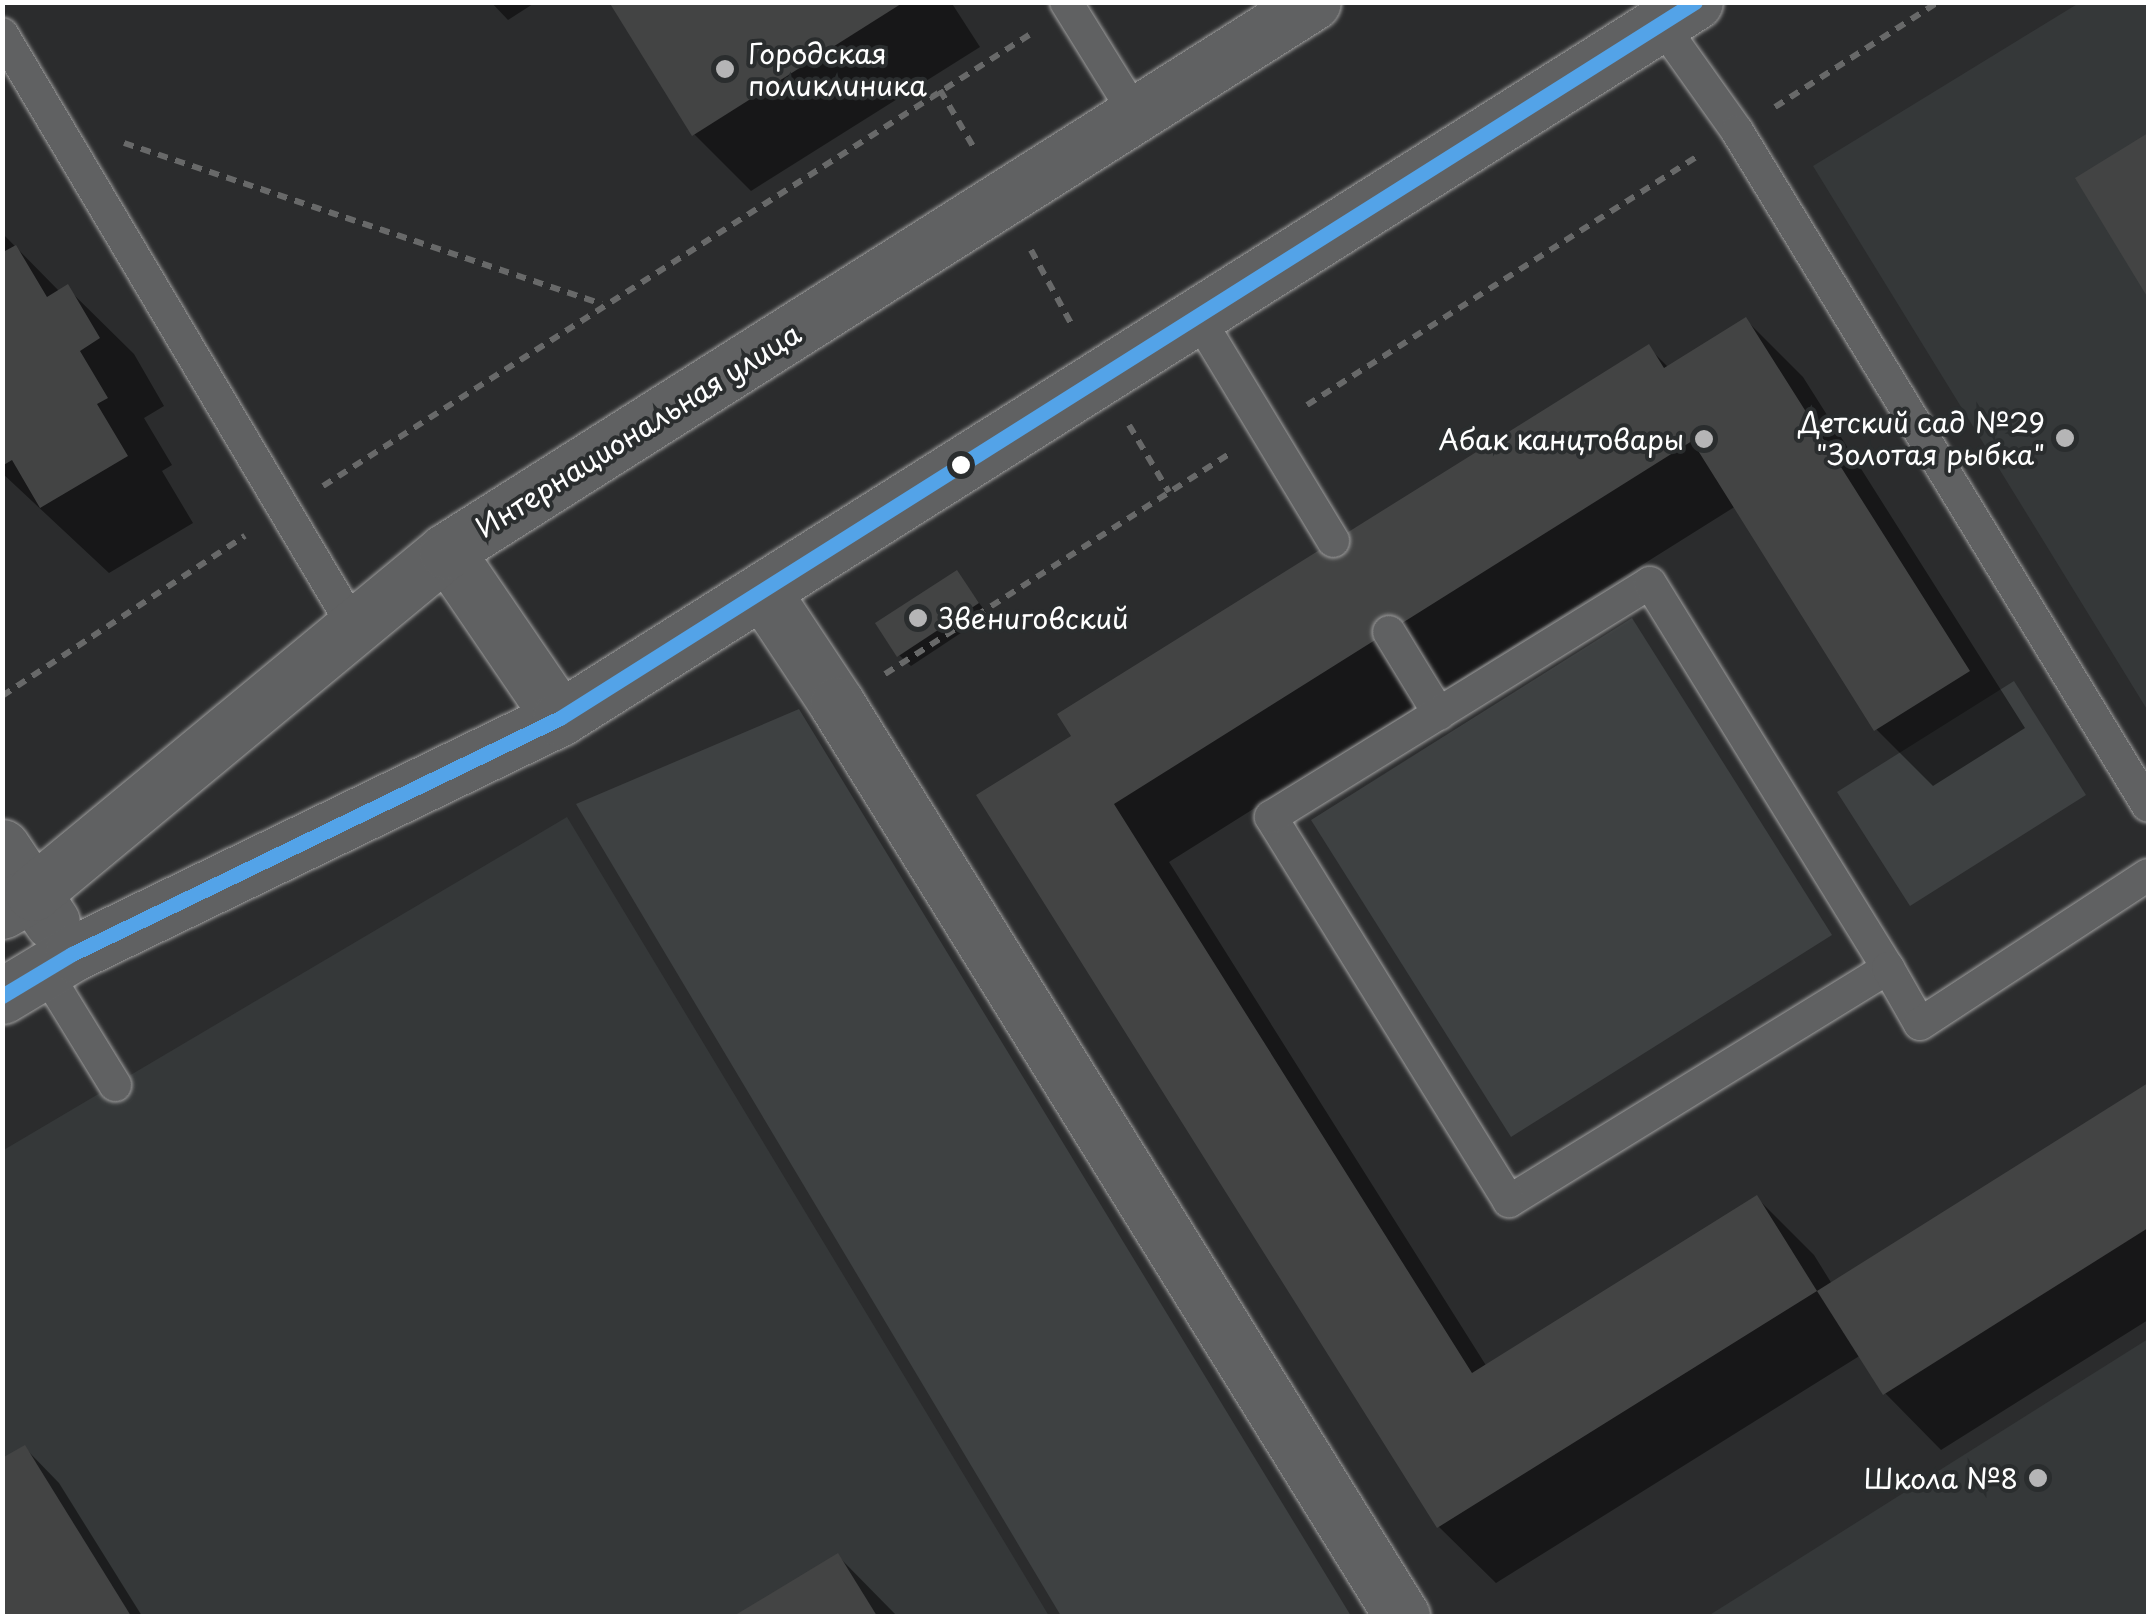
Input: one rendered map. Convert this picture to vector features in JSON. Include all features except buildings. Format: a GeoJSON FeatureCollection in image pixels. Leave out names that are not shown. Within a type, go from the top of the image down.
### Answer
{"type":"FeatureCollection","features":[{"type":"Feature","properties":{"kind":"street","name":"Интернациональная улица"},"geometry":{"type":"LineString","coordinates":[[18,902],[446,550],[1136,115],[1258,17],[1313,2]]}},
{"type":"Feature","properties":{"kind":"street"},"geometry":{"type":"LineString","coordinates":[[2,847],[40,974],[560,718],[1099,375],[1678,14]]}},
{"type":"Feature","properties":{"kind":"street"},"geometry":{"type":"LineString","coordinates":[[446,550],[560,718]]}},
{"type":"Feature","properties":{"kind":"street"},"geometry":{"type":"LineString","coordinates":[[762,592],[837,704],[1402,1616]]}},
{"type":"Feature","properties":{"kind":"lane"},"geometry":{"type":"LineString","coordinates":[[1068,6],[1136,115]]}},
{"type":"Feature","properties":{"kind":"lane"},"geometry":{"type":"LineString","coordinates":[[1678,14],[1737,132],[2148,806]]}},
{"type":"Feature","properties":{"kind":"lane"},"geometry":{"type":"LineString","coordinates":[[2,34],[14,78],[52,118],[282,512],[354,627]]}},
{"type":"Feature","properties":{"kind":"lane"},"geometry":{"type":"LineString","coordinates":[[1197,316],[1334,541]]}},
{"type":"Feature","properties":{"kind":"lane"},"geometry":{"type":"LineString","coordinates":[[1888,968],[1509,1201],[1271,816],[1650,583],[1888,968],[1920,1024],[2148,875]]}},
{"type":"Feature","properties":{"kind":"lane"},"geometry":{"type":"LineString","coordinates":[[1389,632],[1439,714]]}},
{"type":"Feature","properties":{"kind":"lane"},"geometry":{"type":"LineString","coordinates":[[40,974],[115,1085]]}},
{"type":"Feature","properties":{"kind":"path"},"geometry":{"type":"LineString","coordinates":[[837,704],[1938,2]]}},
{"type":"Feature","properties":{"kind":"path"},"geometry":{"type":"LineString","coordinates":[[2,696],[602,304],[1068,6]]}},
{"type":"Feature","properties":{"kind":"path"},"geometry":{"type":"LineString","coordinates":[[940,90],[1169,492]]}},
{"type":"Feature","properties":{"kind":"path"},"geometry":{"type":"LineString","coordinates":[[52,118],[602,304]]}},
{"type":"Feature","properties":{"kind":"shaded area","name":"Детский сад №29 \"Золотая рыбка\""},"geometry":{"type":"Polygon","coordinates":[[[2079,3],[2148,3],[2148,711],[1813,166],[2079,3]]]}},
{"type":"Feature","properties":{"kind":"shaded area"},"geometry":{"type":"Polygon","coordinates":[[[1632,618],[1832,935],[1511,1137],[1311,820],[1632,618]]]}},
{"type":"Feature","properties":{"kind":"shaded area"},"geometry":{"type":"Polygon","coordinates":[[[2014,681],[2086,795],[1910,906],[1837,792],[2014,681]]]}},
{"type":"Feature","properties":{"kind":"shaded area"},"geometry":{"type":"Polygon","coordinates":[[[799,709],[1351,1616],[1061,1616],[576,804],[799,709]]]}},
{"type":"Feature","properties":{"kind":"shaded area"},"geometry":{"type":"Polygon","coordinates":[[[567,817],[1049,1616],[3,1616],[2,1151],[567,817]]]}},
{"type":"Feature","properties":{"kind":"shaded area","name":"Школа №8"},"geometry":{"type":"Polygon","coordinates":[[[2148,1339],[2148,1616],[1708,1616],[2148,1339]]]}},
{"type":"Feature","properties":{"kind":"transit line"},"geometry":{"type":"LineString","coordinates":[[2,996],[72,954],[560,718],[1695,2]]}},
{"type":"Feature","properties":{"kind":"place","name":"Городская поликлиника"},"geometry":{"type":"Point","coordinates":[725,69]}},
{"type":"Feature","properties":{"kind":"place","name":"Детский сад №29 \"Золотая рыбка\""},"geometry":{"type":"Point","coordinates":[2065,438]}},
{"type":"Feature","properties":{"kind":"place","name":"Абак канцтовары"},"geometry":{"type":"Point","coordinates":[1704,439]}},
{"type":"Feature","properties":{"kind":"place","name":"Звениговский"},"geometry":{"type":"Point","coordinates":[918,618]}},
{"type":"Feature","properties":{"kind":"place","name":"Школа №8"},"geometry":{"type":"Point","coordinates":[2038,1478]}}]}
